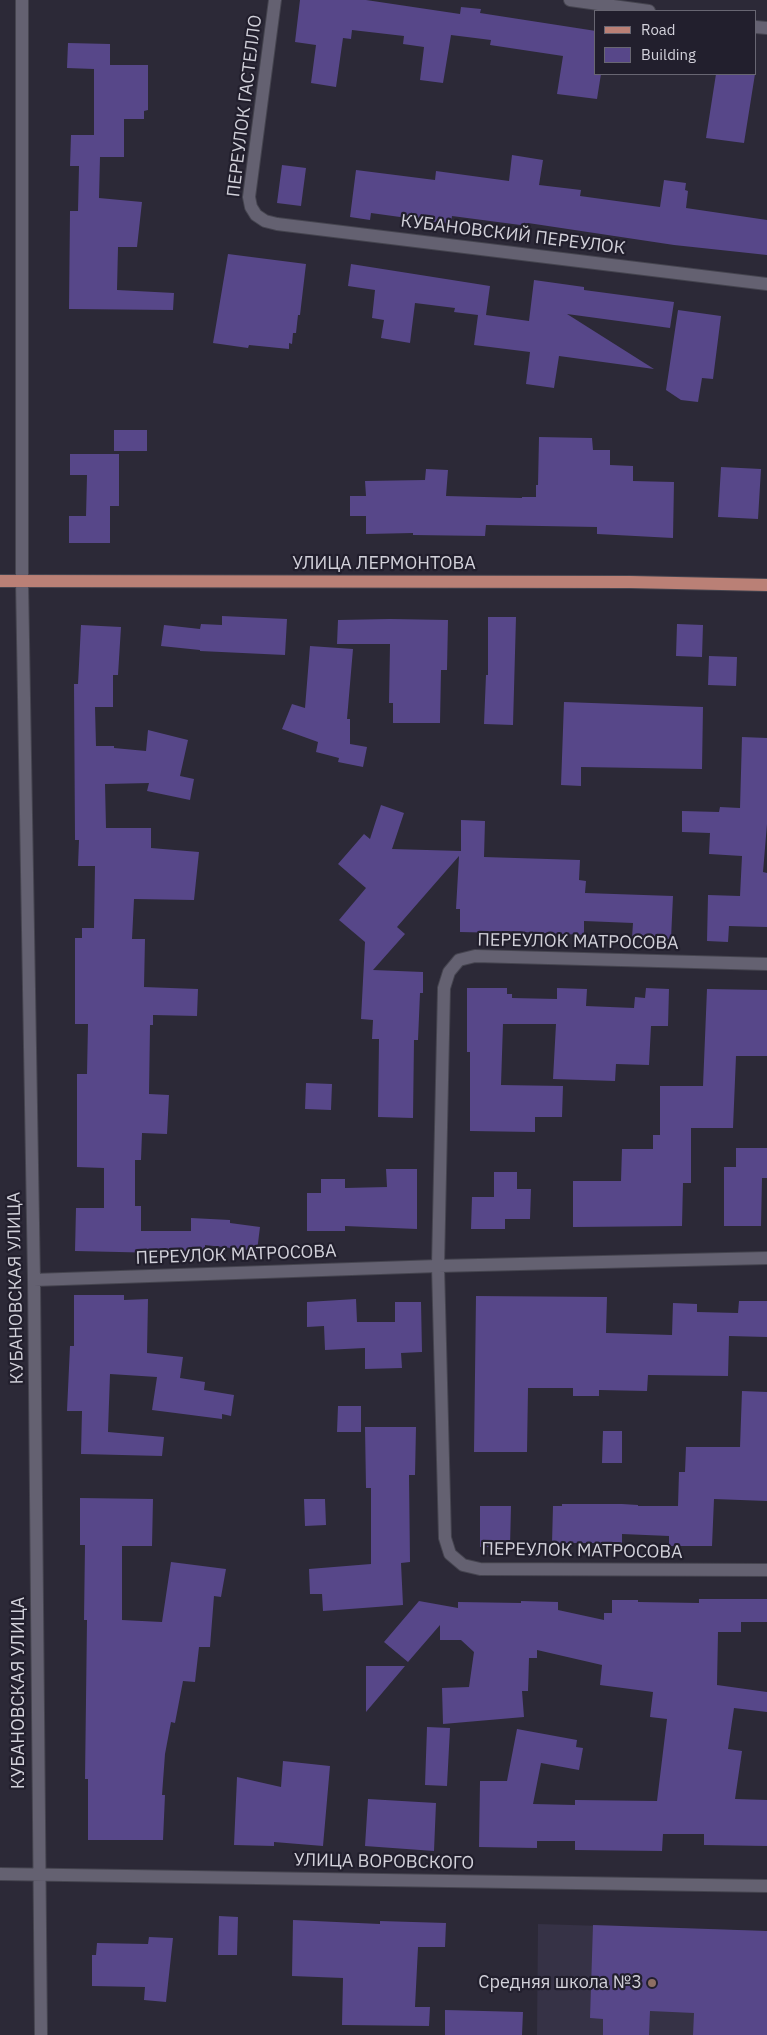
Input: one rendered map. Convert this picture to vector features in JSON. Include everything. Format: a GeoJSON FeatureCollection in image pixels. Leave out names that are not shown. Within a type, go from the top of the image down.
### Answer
{"type":"FeatureCollection","features":[{"type":"Feature","properties":{"kind":"main road","name":"УЛИЦА ЛЕРМОНТОВА"},"geometry":{"type":"LineString","coordinates":[[0,581],[630,582],[767,585]]}},
{"type":"Feature","properties":{"kind":"street","name":"КУБАНОВСКАЯ УЛИЦА"},"geometry":{"type":"LineString","coordinates":[[22,0],[22,581],[34,1280],[38,1874],[41,2035]]}},
{"type":"Feature","properties":{"kind":"street","name":"ПЕРЕУЛОК ГАСТЕЛЛО"},"geometry":{"type":"LineString","coordinates":[[256,215],[251,207],[249,197],[276,0]]}},
{"type":"Feature","properties":{"kind":"street"},"geometry":{"type":"LineString","coordinates":[[570,0],[642,10]]}},
{"type":"Feature","properties":{"kind":"street","name":"КУБАНОВСКИЙ ПЕРЕУЛОК"},"geometry":{"type":"LineString","coordinates":[[256,215],[265,221],[276,224],[767,284]]}},
{"type":"Feature","properties":{"kind":"street","name":"ПЕРЕУЛОК МАТРОСОВА"},"geometry":{"type":"LineString","coordinates":[[767,964],[475,956],[459,960],[449,972],[444,988],[438,1266],[445,1538],[450,1554],[463,1564],[480,1569],[767,1570]]}},
{"type":"Feature","properties":{"kind":"street","name":"ПЕРЕУЛОК МАТРОСОВА"},"geometry":{"type":"LineString","coordinates":[[34,1280],[438,1266],[767,1258]]}},
{"type":"Feature","properties":{"kind":"street","name":"УЛИЦА ВОРОВСКОГО"},"geometry":{"type":"LineString","coordinates":[[0,1874],[767,1886]]}},
{"type":"Feature","properties":{"kind":"shaded area","name":"Средняя школа №3"},"geometry":{"type":"Polygon","coordinates":[[[538,1924],[767,1931],[767,2035],[537,2035],[538,1924]]]}},
{"type":"Feature","properties":{"kind":"building"},"geometry":{"type":"Polygon","coordinates":[[[300,0],[366,0],[460,14],[461,7],[481,9],[480,13],[594,31],[594,75],[601,75],[597,99],[557,94],[563,56],[490,45],[491,40],[451,35],[443,83],[420,80],[424,47],[403,44],[404,36],[352,30],[351,39],[343,38],[336,87],[311,83],[316,45],[295,42],[300,0]]]}},
{"type":"Feature","properties":{"kind":"building"},"geometry":{"type":"Polygon","coordinates":[[[68,43],[110,44],[110,65],[148,65],[148,110],[144,111],[144,119],[124,119],[124,157],[100,157],[99,198],[142,202],[137,247],[118,247],[117,290],[174,293],[173,310],[69,309],[70,211],[78,211],[79,166],[70,166],[71,135],[94,135],[94,69],[67,68],[68,43]]]}},
{"type":"Feature","properties":{"kind":"building"},"geometry":{"type":"Polygon","coordinates":[[[716,75],[755,75],[744,143],[706,138],[716,75]]]}},
{"type":"Feature","properties":{"kind":"building"},"geometry":{"type":"Polygon","coordinates":[[[512,155],[543,160],[539,185],[581,190],[580,196],[660,207],[664,180],[686,183],[685,190],[688,191],[686,208],[767,220],[767,255],[674,245],[528,223],[528,226],[452,216],[451,224],[371,213],[370,220],[350,217],[356,170],[435,180],[436,171],[509,181],[512,155]]]}},
{"type":"Feature","properties":{"kind":"building"},"geometry":{"type":"Polygon","coordinates":[[[282,165],[306,168],[301,206],[277,203],[282,165]]]}},
{"type":"Feature","properties":{"kind":"building"},"geometry":{"type":"Polygon","coordinates":[[[228,254],[306,264],[300,315],[298,315],[296,333],[293,333],[292,344],[289,343],[289,349],[249,345],[248,348],[213,343],[228,254]]]}},
{"type":"Feature","properties":{"kind":"building"},"geometry":{"type":"Polygon","coordinates":[[[351,264],[490,286],[486,315],[529,321],[534,280],[584,287],[584,290],[674,302],[670,328],[567,314],[654,369],[559,356],[554,388],[526,384],[530,352],[474,345],[478,315],[454,312],[455,308],[415,303],[410,343],[381,338],[384,320],[372,318],[375,290],[348,286],[351,264]]]}},
{"type":"Feature","properties":{"kind":"building"},"geometry":{"type":"Polygon","coordinates":[[[678,310],[721,316],[713,379],[702,378],[698,402],[681,400],[666,390],[678,310]]]}},
{"type":"Feature","properties":{"kind":"building"},"geometry":{"type":"Polygon","coordinates":[[[114,430],[147,430],[147,451],[114,451],[114,430]]]}},
{"type":"Feature","properties":{"kind":"building"},"geometry":{"type":"Polygon","coordinates":[[[539,437],[592,438],[593,450],[610,450],[610,465],[633,466],[633,481],[674,482],[673,538],[597,534],[597,527],[486,525],[485,536],[413,535],[413,533],[366,534],[366,516],[350,516],[350,496],[366,496],[365,481],[425,480],[426,469],[448,470],[446,496],[536,497],[539,437]]]}},
{"type":"Feature","properties":{"kind":"building"},"geometry":{"type":"Polygon","coordinates":[[[70,454],[119,454],[119,506],[110,506],[110,543],[69,543],[69,516],[86,516],[87,475],[70,475],[70,454]]]}},
{"type":"Feature","properties":{"kind":"building"},"geometry":{"type":"Polygon","coordinates":[[[721,467],[761,469],[758,519],[718,517],[721,467]]]}},
{"type":"Feature","properties":{"kind":"building"},"geometry":{"type":"Polygon","coordinates":[[[222,616],[287,619],[285,655],[200,651],[161,646],[164,625],[200,629],[201,624],[222,625],[222,616]]]}},
{"type":"Feature","properties":{"kind":"building"},"geometry":{"type":"Polygon","coordinates":[[[488,617],[516,617],[513,725],[484,724],[486,675],[488,675],[488,617]]]}},
{"type":"Feature","properties":{"kind":"building"},"geometry":{"type":"Polygon","coordinates":[[[338,620],[448,620],[447,670],[441,670],[440,723],[393,723],[393,703],[389,703],[390,644],[337,644],[338,620]]]}},
{"type":"Feature","properties":{"kind":"building"},"geometry":{"type":"Polygon","coordinates":[[[677,624],[703,625],[702,657],[676,656],[677,624]]]}},
{"type":"Feature","properties":{"kind":"building"},"geometry":{"type":"Polygon","coordinates":[[[81,625],[121,627],[118,675],[113,675],[113,707],[95,707],[96,746],[114,746],[114,748],[146,751],[148,730],[188,740],[180,776],[194,779],[190,800],[147,791],[149,783],[105,784],[106,828],[151,828],[151,848],[199,852],[194,900],[134,899],[132,939],[145,939],[144,987],[198,989],[197,1016],[153,1015],[153,1025],[150,1025],[149,1094],[169,1095],[167,1134],[142,1133],[141,1160],[135,1160],[135,1206],[141,1206],[141,1231],[191,1231],[191,1218],[230,1220],[230,1223],[260,1227],[257,1251],[205,1245],[205,1254],[75,1251],[76,1208],[104,1208],[104,1168],[77,1167],[77,1074],[87,1074],[88,1024],[75,1024],[75,938],[82,938],[82,928],[94,928],[95,866],[78,866],[79,840],[75,840],[74,684],[78,684],[81,625]]]}},
{"type":"Feature","properties":{"kind":"building"},"geometry":{"type":"Polygon","coordinates":[[[310,646],[353,649],[347,719],[350,719],[350,744],[367,747],[363,767],[338,762],[339,758],[316,752],[318,742],[282,729],[292,704],[305,708],[310,646]]]}},
{"type":"Feature","properties":{"kind":"building"},"geometry":{"type":"Polygon","coordinates":[[[709,656],[737,657],[736,686],[708,685],[709,656]]]}},
{"type":"Feature","properties":{"kind":"building"},"geometry":{"type":"Polygon","coordinates":[[[564,702],[703,707],[702,769],[581,767],[581,786],[561,785],[564,702]]]}},
{"type":"Feature","properties":{"kind":"building"},"geometry":{"type":"Polygon","coordinates":[[[742,737],[767,738],[767,824],[763,872],[767,873],[767,927],[729,926],[728,942],[707,941],[708,895],[740,896],[742,856],[709,854],[710,833],[682,832],[682,811],[719,812],[720,807],[740,808],[742,737]]]}},
{"type":"Feature","properties":{"kind":"building"},"geometry":{"type":"Polygon","coordinates":[[[381,805],[404,813],[392,849],[461,851],[461,820],[485,821],[484,857],[580,860],[579,880],[586,881],[585,893],[673,896],[671,939],[632,938],[633,923],[584,921],[584,935],[504,931],[504,933],[460,932],[460,909],[456,909],[459,856],[397,927],[405,934],[373,970],[423,972],[423,993],[420,993],[418,1040],[414,1040],[413,1118],[378,1117],[379,1039],[372,1039],[373,1020],[361,1019],[365,942],[339,920],[366,888],[338,864],[364,834],[370,839],[381,805]]]}},
{"type":"Feature","properties":{"kind":"building"},"geometry":{"type":"Polygon","coordinates":[[[467,988],[507,988],[507,994],[512,994],[512,998],[557,999],[557,988],[587,989],[586,1006],[634,1008],[635,997],[645,998],[646,988],[669,989],[668,1026],[651,1026],[649,1065],[616,1064],[615,1081],[553,1079],[556,1024],[503,1024],[501,1085],[563,1086],[562,1117],[535,1117],[535,1132],[470,1131],[470,1052],[467,1052],[467,988]]]}},
{"type":"Feature","properties":{"kind":"building"},"geometry":{"type":"Polygon","coordinates":[[[707,989],[767,990],[767,1056],[736,1056],[733,1128],[691,1128],[691,1183],[683,1183],[682,1226],[573,1227],[573,1181],[621,1181],[622,1149],[653,1149],[653,1135],[660,1135],[660,1086],[703,1086],[707,989]]]}},
{"type":"Feature","properties":{"kind":"building"},"geometry":{"type":"Polygon","coordinates":[[[306,1083],[332,1084],[331,1110],[305,1109],[306,1083]]]}},
{"type":"Feature","properties":{"kind":"building"},"geometry":{"type":"Polygon","coordinates":[[[736,1148],[767,1148],[767,1178],[762,1178],[761,1226],[724,1226],[724,1167],[736,1167],[736,1148]]]}},
{"type":"Feature","properties":{"kind":"building"},"geometry":{"type":"Polygon","coordinates":[[[386,1169],[417,1169],[417,1229],[345,1226],[345,1231],[307,1231],[307,1193],[321,1193],[321,1179],[345,1179],[345,1188],[387,1187],[386,1169]]]}},
{"type":"Feature","properties":{"kind":"building"},"geometry":{"type":"Polygon","coordinates":[[[494,1172],[517,1172],[517,1189],[531,1189],[530,1219],[505,1219],[505,1229],[471,1229],[472,1197],[494,1197],[494,1172]]]}},
{"type":"Feature","properties":{"kind":"building"},"geometry":{"type":"Polygon","coordinates":[[[74,1295],[124,1295],[124,1300],[148,1299],[147,1353],[183,1357],[180,1378],[205,1382],[204,1390],[234,1395],[231,1416],[222,1414],[222,1419],[152,1410],[157,1377],[110,1374],[108,1432],[164,1437],[162,1456],[81,1454],[82,1411],[67,1411],[70,1346],[74,1346],[74,1295]]]}},
{"type":"Feature","properties":{"kind":"building"},"geometry":{"type":"Polygon","coordinates":[[[476,1296],[607,1297],[606,1333],[672,1335],[673,1303],[697,1304],[697,1312],[738,1313],[739,1301],[767,1301],[767,1337],[729,1336],[728,1376],[648,1375],[647,1391],[599,1390],[599,1396],[573,1396],[573,1388],[528,1388],[527,1452],[474,1452],[476,1296]]]}},
{"type":"Feature","properties":{"kind":"building"},"geometry":{"type":"Polygon","coordinates":[[[356,1299],[357,1322],[395,1322],[395,1302],[421,1302],[422,1352],[401,1353],[402,1368],[365,1369],[365,1348],[325,1350],[324,1326],[307,1327],[307,1302],[356,1299]]]}},
{"type":"Feature","properties":{"kind":"building"},"geometry":{"type":"Polygon","coordinates":[[[742,1391],[767,1392],[767,1501],[714,1499],[712,1546],[669,1546],[669,1536],[622,1534],[622,1543],[552,1543],[553,1506],[562,1506],[562,1504],[622,1504],[678,1506],[679,1472],[685,1472],[686,1447],[740,1447],[742,1391]]]}},
{"type":"Feature","properties":{"kind":"building"},"geometry":{"type":"Polygon","coordinates":[[[338,1406],[361,1406],[361,1432],[337,1432],[338,1406]]]}},
{"type":"Feature","properties":{"kind":"building"},"geometry":{"type":"Polygon","coordinates":[[[365,1427],[416,1427],[415,1475],[409,1475],[410,1562],[401,1563],[403,1605],[323,1611],[322,1594],[310,1594],[309,1569],[371,1564],[371,1488],[366,1488],[365,1427]]]}},
{"type":"Feature","properties":{"kind":"building"},"geometry":{"type":"Polygon","coordinates":[[[603,1431],[622,1431],[622,1463],[602,1463],[603,1431]]]}},
{"type":"Feature","properties":{"kind":"building"},"geometry":{"type":"Polygon","coordinates":[[[80,1498],[153,1499],[152,1546],[122,1546],[122,1620],[162,1622],[171,1562],[226,1569],[221,1597],[214,1596],[210,1647],[199,1647],[195,1682],[183,1681],[175,1723],[171,1722],[165,1754],[162,1795],[165,1795],[163,1840],[88,1840],[88,1779],[85,1779],[87,1620],[84,1620],[85,1545],[80,1545],[80,1498]]]}},
{"type":"Feature","properties":{"kind":"building"},"geometry":{"type":"Polygon","coordinates":[[[304,1499],[325,1499],[326,1525],[305,1526],[304,1499]]]}},
{"type":"Feature","properties":{"kind":"building"},"geometry":{"type":"Polygon","coordinates":[[[480,1506],[511,1506],[510,1547],[480,1547],[480,1506]]]}},
{"type":"Feature","properties":{"kind":"building"},"geometry":{"type":"Polygon","coordinates":[[[699,1599],[767,1599],[767,1622],[741,1622],[741,1632],[718,1632],[717,1685],[767,1692],[767,1712],[734,1708],[728,1749],[742,1751],[735,1799],[767,1800],[767,1846],[704,1845],[704,1834],[663,1834],[662,1851],[575,1850],[575,1841],[537,1841],[537,1848],[479,1847],[480,1781],[507,1781],[517,1729],[577,1740],[576,1747],[583,1748],[579,1770],[541,1763],[533,1804],[575,1805],[575,1800],[657,1801],[667,1719],[650,1717],[653,1692],[600,1685],[602,1665],[537,1650],[537,1658],[529,1658],[528,1691],[522,1691],[524,1717],[443,1724],[442,1688],[469,1687],[474,1652],[461,1640],[440,1640],[440,1625],[408,1662],[384,1642],[419,1601],[458,1608],[458,1602],[558,1602],[558,1610],[604,1620],[604,1613],[612,1613],[612,1600],[699,1603],[699,1599]]]}},
{"type":"Feature","properties":{"kind":"building"},"geometry":{"type":"Polygon","coordinates":[[[366,1666],[405,1666],[366,1712],[366,1666]]]}},
{"type":"Feature","properties":{"kind":"building"},"geometry":{"type":"Polygon","coordinates":[[[427,1727],[450,1728],[447,1786],[425,1785],[427,1727]]]}},
{"type":"Feature","properties":{"kind":"building"},"geometry":{"type":"Polygon","coordinates":[[[283,1761],[330,1766],[323,1846],[274,1842],[274,1846],[234,1845],[237,1777],[281,1787],[283,1761]]]}},
{"type":"Feature","properties":{"kind":"building"},"geometry":{"type":"Polygon","coordinates":[[[368,1799],[436,1803],[434,1851],[365,1846],[368,1799]]]}},
{"type":"Feature","properties":{"kind":"building"},"geometry":{"type":"Polygon","coordinates":[[[219,1916],[238,1917],[237,1955],[218,1955],[219,1916]]]}},
{"type":"Feature","properties":{"kind":"building"},"geometry":{"type":"Polygon","coordinates":[[[293,1920],[380,1924],[380,1921],[446,1923],[445,1947],[418,1947],[415,2007],[430,2007],[429,2026],[342,2025],[343,1978],[292,1976],[293,1920]]]}},
{"type":"Feature","properties":{"kind":"building","name":"Средняя школа №3"},"geometry":{"type":"Polygon","coordinates":[[[593,1925],[767,1931],[767,2035],[693,2035],[694,2013],[650,2011],[649,2035],[603,2035],[603,2019],[590,2018],[593,1925]]]}},
{"type":"Feature","properties":{"kind":"building"},"geometry":{"type":"Polygon","coordinates":[[[149,1937],[173,1938],[166,2002],[144,2000],[145,1987],[92,1986],[92,1955],[96,1955],[97,1943],[148,1944],[149,1937]]]}},
{"type":"Feature","properties":{"kind":"building"},"geometry":{"type":"Polygon","coordinates":[[[445,2010],[523,2012],[522,2035],[445,2035],[445,2010]]]}},
{"type":"Feature","properties":{"kind":"place","name":"Средняя школа №3"},"geometry":{"type":"Point","coordinates":[652,1983]}}]}
